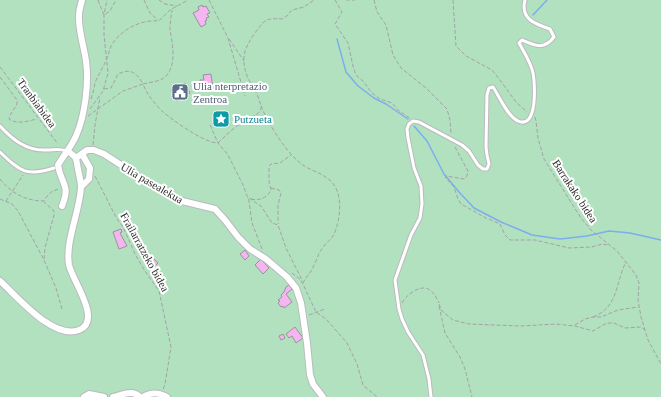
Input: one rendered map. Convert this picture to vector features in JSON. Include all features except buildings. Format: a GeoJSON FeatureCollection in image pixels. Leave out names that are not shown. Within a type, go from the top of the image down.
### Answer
{"type":"FeatureCollection","features":[{"type":"Feature","properties":{"kind":"street"},"geometry":{"type":"LineString","coordinates":[[62,206],[67,191],[58,165],[76,136],[81,121],[86,88],[86,62],[79,15],[82,0]]}},
{"type":"Feature","properties":{"kind":"street","name":"Ulia pasealekua"},"geometry":{"type":"LineString","coordinates":[[84,152],[94,150],[104,154],[158,189],[178,200],[215,209],[250,249],[266,259],[287,277],[296,288],[301,304],[310,375],[313,384],[323,397]]}},
{"type":"Feature","properties":{"kind":"street"},"geometry":{"type":"LineString","coordinates":[[0,282],[49,325],[57,329],[72,331],[79,330],[85,327],[89,320],[88,310],[69,265],[69,248],[81,187],[76,158],[68,151]]}},
{"type":"Feature","properties":{"kind":"street"},"geometry":{"type":"LineString","coordinates":[[76,158],[84,152],[90,168],[89,179],[81,187]]}},
{"type":"Feature","properties":{"kind":"street"},"geometry":{"type":"LineString","coordinates":[[113,397],[134,393],[140,397]]}},
{"type":"Feature","properties":{"kind":"street"},"geometry":{"type":"LineString","coordinates":[[143,397],[154,393],[164,395]]}},
{"type":"Feature","properties":{"kind":"street"},"geometry":{"type":"LineString","coordinates":[[84,397],[89,394],[104,397]]}},
{"type":"Feature","properties":{"kind":"lane"},"geometry":{"type":"LineString","coordinates":[[431,397],[429,379],[423,355],[408,332],[402,319],[395,280],[411,235],[420,218],[422,204],[421,186],[414,168],[408,138],[409,124],[413,121],[419,122],[462,145],[469,151],[478,165],[483,169],[487,169],[489,164],[486,147],[487,95],[489,88],[493,87],[510,114],[518,121],[524,122],[528,120],[532,114],[534,105],[535,87],[533,72],[519,43],[522,40],[542,46],[549,44],[554,37],[550,29],[543,27],[529,19],[524,14],[525,0]]}},
{"type":"Feature","properties":{"kind":"lane"},"geometry":{"type":"LineString","coordinates":[[0,126],[16,141],[24,146],[45,150],[60,148],[68,151]]}},
{"type":"Feature","properties":{"kind":"lane"},"geometry":{"type":"LineString","coordinates":[[0,152],[24,172],[36,173],[54,168]]}},
{"type":"Feature","properties":{"kind":"path"},"geometry":{"type":"LineString","coordinates":[[98,0],[104,15]]}},
{"type":"Feature","properties":{"kind":"path"},"geometry":{"type":"LineString","coordinates":[[81,121],[104,89],[108,73],[104,35],[104,15],[107,0]]}},
{"type":"Feature","properties":{"kind":"path"},"geometry":{"type":"LineString","coordinates":[[104,15],[110,11],[116,0]]}},
{"type":"Feature","properties":{"kind":"path"},"geometry":{"type":"LineString","coordinates":[[144,0],[150,13],[159,21]]}},
{"type":"Feature","properties":{"kind":"path"},"geometry":{"type":"LineString","coordinates":[[159,0],[165,4],[178,6]]}},
{"type":"Feature","properties":{"kind":"path"},"geometry":{"type":"LineString","coordinates":[[91,100],[100,70],[107,59],[110,47],[116,38],[143,22],[151,20],[159,21],[172,10],[188,0]]}},
{"type":"Feature","properties":{"kind":"path"},"geometry":{"type":"LineString","coordinates":[[209,0],[227,37],[244,62]]}},
{"type":"Feature","properties":{"kind":"path"},"geometry":{"type":"LineString","coordinates":[[302,283],[311,271],[325,244],[335,233],[340,209],[340,201],[336,190],[328,178],[306,168],[292,155],[266,118],[257,94],[248,78],[244,56],[246,46],[261,24],[270,18],[282,19],[292,10],[304,6],[314,0]]}},
{"type":"Feature","properties":{"kind":"path"},"geometry":{"type":"LineString","coordinates":[[335,0],[342,12],[335,24],[348,43],[356,75],[372,93],[380,99],[392,103],[398,110],[413,121]]}},
{"type":"Feature","properties":{"kind":"path"},"geometry":{"type":"LineString","coordinates":[[346,0],[355,0]]}},
{"type":"Feature","properties":{"kind":"path"},"geometry":{"type":"LineString","coordinates":[[453,0],[456,46],[466,56],[492,70],[516,102],[532,114]]}},
{"type":"Feature","properties":{"kind":"path"},"geometry":{"type":"LineString","coordinates":[[81,121],[123,90],[158,81],[169,73],[174,51],[170,30],[172,10]]}},
{"type":"Feature","properties":{"kind":"path"},"geometry":{"type":"LineString","coordinates":[[227,37],[245,96]]}},
{"type":"Feature","properties":{"kind":"path","name":"Tranbiabidea"},"geometry":{"type":"LineString","coordinates":[[0,67],[60,148]]}},
{"type":"Feature","properties":{"kind":"path"},"geometry":{"type":"LineString","coordinates":[[104,89],[111,88],[118,74],[127,71],[134,73],[143,84],[147,94],[164,113],[197,134],[212,142],[218,143],[242,123],[256,115],[261,106]]}},
{"type":"Feature","properties":{"kind":"path"},"geometry":{"type":"LineString","coordinates":[[0,77],[17,100],[17,105],[9,115],[9,119],[17,122],[38,119]]}},
{"type":"Feature","properties":{"kind":"path"},"geometry":{"type":"LineString","coordinates":[[84,152],[93,146],[100,96]]}},
{"type":"Feature","properties":{"kind":"path"},"geometry":{"type":"LineString","coordinates":[[87,110],[89,104]]}},
{"type":"Feature","properties":{"kind":"path","name":"Barrakako bidea"},"geometry":{"type":"LineString","coordinates":[[532,114],[536,121],[538,138],[544,159],[581,218],[591,230],[626,261],[638,279],[638,306],[654,352],[661,364]]}},
{"type":"Feature","properties":{"kind":"path"},"geometry":{"type":"LineString","coordinates":[[210,125],[218,143],[228,155],[238,173],[249,198],[252,223],[266,259]]}},
{"type":"Feature","properties":{"kind":"path"},"geometry":{"type":"LineString","coordinates":[[249,198],[258,200],[266,197],[271,188],[268,182],[270,165],[280,163],[292,155]]}},
{"type":"Feature","properties":{"kind":"path"},"geometry":{"type":"LineString","coordinates":[[6,201],[24,172]]}},
{"type":"Feature","properties":{"kind":"path","name":"Frailarratzeko bidea"},"geometry":{"type":"LineString","coordinates":[[89,179],[95,176],[140,262],[159,291],[171,348],[164,395]]}},
{"type":"Feature","properties":{"kind":"path"},"geometry":{"type":"LineString","coordinates":[[0,179],[17,196],[44,201],[46,205],[54,211],[45,248],[44,260]]}},
{"type":"Feature","properties":{"kind":"path"},"geometry":{"type":"LineString","coordinates":[[271,188],[279,190],[281,193],[278,205],[278,224],[286,248],[297,272],[302,279],[305,291],[316,312],[326,319],[347,344],[357,364],[363,385],[377,397]]}},
{"type":"Feature","properties":{"kind":"path"},"geometry":{"type":"LineString","coordinates":[[44,201],[46,197],[54,190],[61,189]]}},
{"type":"Feature","properties":{"kind":"path"},"geometry":{"type":"LineString","coordinates":[[249,198],[261,206],[272,223],[278,224]]}},
{"type":"Feature","properties":{"kind":"path"},"geometry":{"type":"LineString","coordinates":[[0,199],[12,204],[18,211],[39,248],[56,288],[62,309]]}},
{"type":"Feature","properties":{"kind":"path"},"geometry":{"type":"LineString","coordinates":[[39,248],[45,248]]}},
{"type":"Feature","properties":{"kind":"path"},"geometry":{"type":"LineString","coordinates":[[575,326],[580,322],[602,312],[611,304],[626,261]]}},
{"type":"Feature","properties":{"kind":"path"},"geometry":{"type":"LineString","coordinates":[[290,273],[298,277],[302,283]]}},
{"type":"Feature","properties":{"kind":"path"},"geometry":{"type":"LineString","coordinates":[[401,306],[407,296],[417,289],[428,288],[433,292],[442,311],[453,320],[469,324],[520,326],[556,324],[575,326],[593,331],[605,324],[614,323],[625,328],[641,327],[646,330]]}},
{"type":"Feature","properties":{"kind":"path"},"geometry":{"type":"LineString","coordinates":[[439,304],[445,333],[460,357],[465,369],[472,397]]}},
{"type":"Feature","properties":{"kind":"path"},"geometry":{"type":"LineString","coordinates":[[593,317],[601,317],[618,310],[638,306]]}},
{"type":"Feature","properties":{"kind":"path"},"geometry":{"type":"LineString","coordinates":[[303,318],[325,309]]}},
{"type":"Feature","properties":{"kind":"green space"},"geometry":{"type":"Polygon","coordinates":[[[0,0],[661,0],[661,397],[0,397],[0,0]]]}},
{"type":"Feature","properties":{"kind":"waterway"},"geometry":{"type":"LineString","coordinates":[[533,15],[547,0]]}},
{"type":"Feature","properties":{"kind":"waterway"},"geometry":{"type":"LineString","coordinates":[[337,39],[346,72],[358,86],[374,98],[386,104],[408,119]]}},
{"type":"Feature","properties":{"kind":"waterway"},"geometry":{"type":"LineString","coordinates":[[414,126],[427,141],[444,174],[459,192],[474,208],[501,222],[532,235],[560,239],[587,236],[609,231],[630,233],[661,240]]}},
{"type":"Feature","properties":{"kind":"place","name":"Ulia nterpretazio Zentroa"},"geometry":{"type":"Point","coordinates":[180,92]}},
{"type":"Feature","properties":{"kind":"place","name":"Putzueta"},"geometry":{"type":"Point","coordinates":[221,119]}}]}
